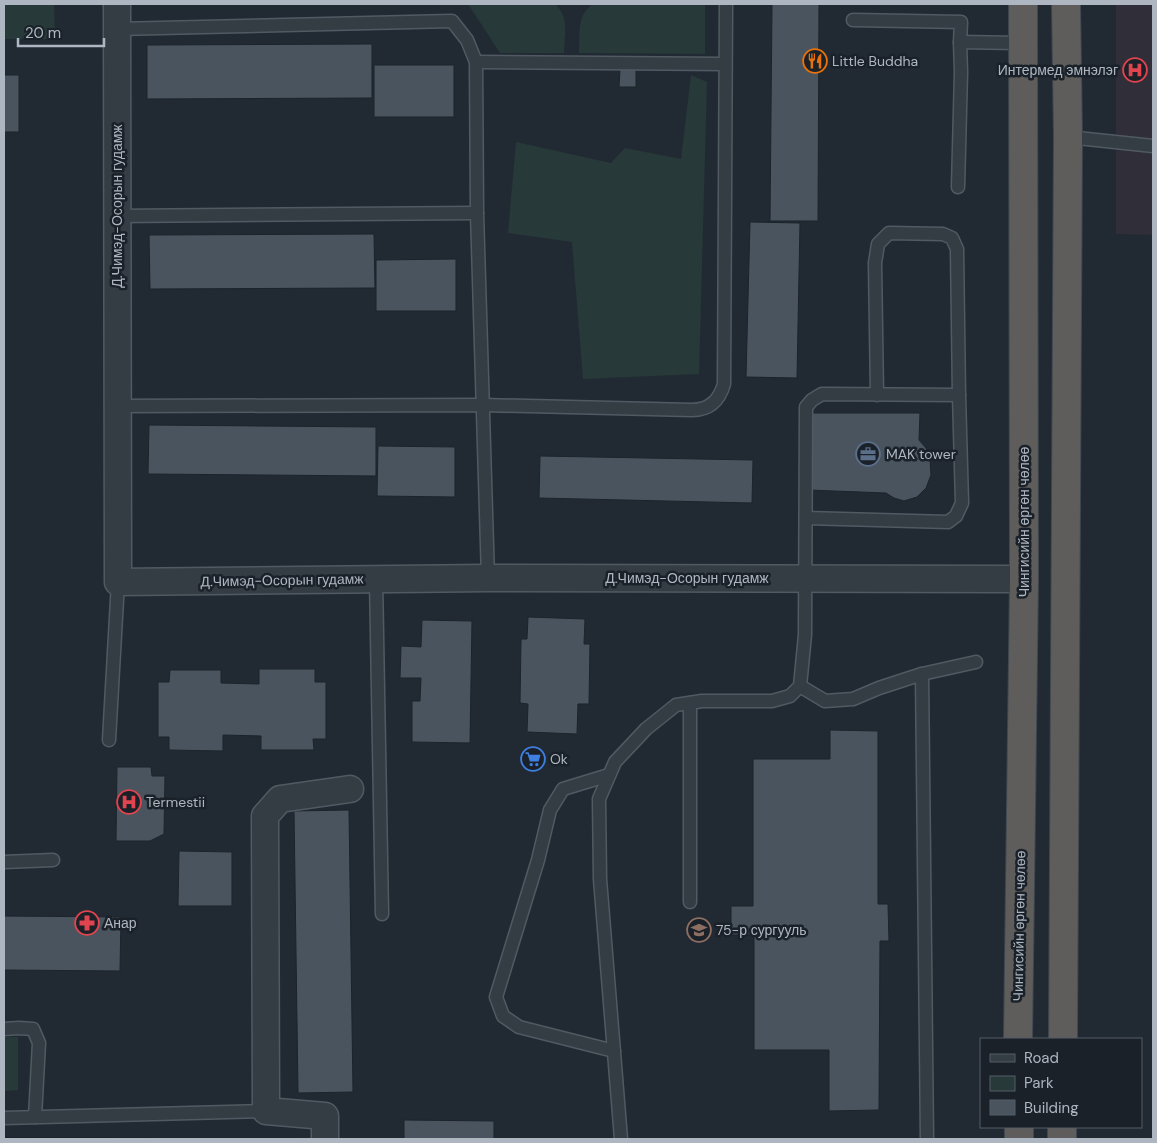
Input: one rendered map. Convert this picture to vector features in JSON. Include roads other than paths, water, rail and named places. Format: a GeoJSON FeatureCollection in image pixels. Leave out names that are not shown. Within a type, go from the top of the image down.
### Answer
{"type":"FeatureCollection","features":[{"type":"Feature","properties":{"kind":"highway","name":"Чингисийн өргөн чөлөө"},"geometry":{"type":"LineString","coordinates":[[1018,1038],[1024,579],[1023,4]]}},
{"type":"Feature","properties":{"kind":"highway"},"geometry":{"type":"LineString","coordinates":[[1063,1038],[1068,137],[1066,4]]}},
{"type":"Feature","properties":{"kind":"street","name":"Д.Чимэд-Осорын гудамж"},"geometry":{"type":"LineString","coordinates":[[117,16],[118,582],[488,578],[1024,579]]}},
{"type":"Feature","properties":{"kind":"street"},"geometry":{"type":"LineString","coordinates":[[325,1139],[325,1116],[266,1111],[265,816],[280,799],[350,789]]}},
{"type":"Feature","properties":{"kind":"lane"},"geometry":{"type":"LineString","coordinates":[[118,406],[483,405],[698,410],[710,406],[719,397],[724,384],[726,4]]}},
{"type":"Feature","properties":{"kind":"lane"},"geometry":{"type":"LineString","coordinates":[[117,16],[452,20],[467,40],[476,62],[476,213],[488,578]]}},
{"type":"Feature","properties":{"kind":"lane"},"geometry":{"type":"LineString","coordinates":[[853,20],[962,22],[960,42],[958,187]]}},
{"type":"Feature","properties":{"kind":"lane"},"geometry":{"type":"LineString","coordinates":[[960,42],[1023,43]]}},
{"type":"Feature","properties":{"kind":"lane"},"geometry":{"type":"LineString","coordinates":[[476,62],[725,64]]}},
{"type":"Feature","properties":{"kind":"lane"},"geometry":{"type":"LineString","coordinates":[[1068,137],[1153,146]]}},
{"type":"Feature","properties":{"kind":"lane"},"geometry":{"type":"LineString","coordinates":[[118,216],[476,213]]}},
{"type":"Feature","properties":{"kind":"lane"},"geometry":{"type":"LineString","coordinates":[[806,518],[948,522],[956,516],[962,503],[957,249],[952,238],[942,234],[889,233],[878,244],[875,262],[877,395]]}},
{"type":"Feature","properties":{"kind":"lane"},"geometry":{"type":"LineString","coordinates":[[621,1139],[600,879],[599,799],[609,775],[615,762],[646,728],[676,705],[702,701],[772,701],[790,696],[800,686],[805,635],[806,407],[812,400],[822,394],[960,395]]}},
{"type":"Feature","properties":{"kind":"lane"},"geometry":{"type":"LineString","coordinates":[[376,579],[382,914]]}},
{"type":"Feature","properties":{"kind":"lane"},"geometry":{"type":"LineString","coordinates":[[109,740],[118,582]]}},
{"type":"Feature","properties":{"kind":"lane"},"geometry":{"type":"LineString","coordinates":[[800,686],[825,701],[854,699],[879,688],[922,674],[976,662]]}},
{"type":"Feature","properties":{"kind":"lane"},"geometry":{"type":"LineString","coordinates":[[922,674],[927,1139]]}},
{"type":"Feature","properties":{"kind":"lane"},"geometry":{"type":"LineString","coordinates":[[690,703],[690,902]]}},
{"type":"Feature","properties":{"kind":"lane"},"geometry":{"type":"LineString","coordinates":[[609,775],[563,789],[550,810],[538,860],[496,996],[503,1016],[520,1027],[614,1051]]}},
{"type":"Feature","properties":{"kind":"lane"},"geometry":{"type":"LineString","coordinates":[[4,862],[53,860]]}},
{"type":"Feature","properties":{"kind":"lane"},"geometry":{"type":"LineString","coordinates":[[4,1028],[33,1029],[39,1043],[35,1117]]}},
{"type":"Feature","properties":{"kind":"lane"},"geometry":{"type":"LineString","coordinates":[[4,1118],[266,1111]]}},
{"type":"Feature","properties":{"kind":"place","name":"Little Buddha"},"geometry":{"type":"Point","coordinates":[815,61]}},
{"type":"Feature","properties":{"kind":"place","name":"Интермед эмнэлэг"},"geometry":{"type":"Point","coordinates":[1135,70]}},
{"type":"Feature","properties":{"kind":"place","name":"MAK tower"},"geometry":{"type":"Point","coordinates":[868,454]}},
{"type":"Feature","properties":{"kind":"place","name":"Ok"},"geometry":{"type":"Point","coordinates":[533,759]}},
{"type":"Feature","properties":{"kind":"place","name":"Termestii"},"geometry":{"type":"Point","coordinates":[129,802]}},
{"type":"Feature","properties":{"kind":"place","name":"Анар"},"geometry":{"type":"Point","coordinates":[87,923]}},
{"type":"Feature","properties":{"kind":"place","name":"75-р сургууль"},"geometry":{"type":"Point","coordinates":[699,930]}}]}
